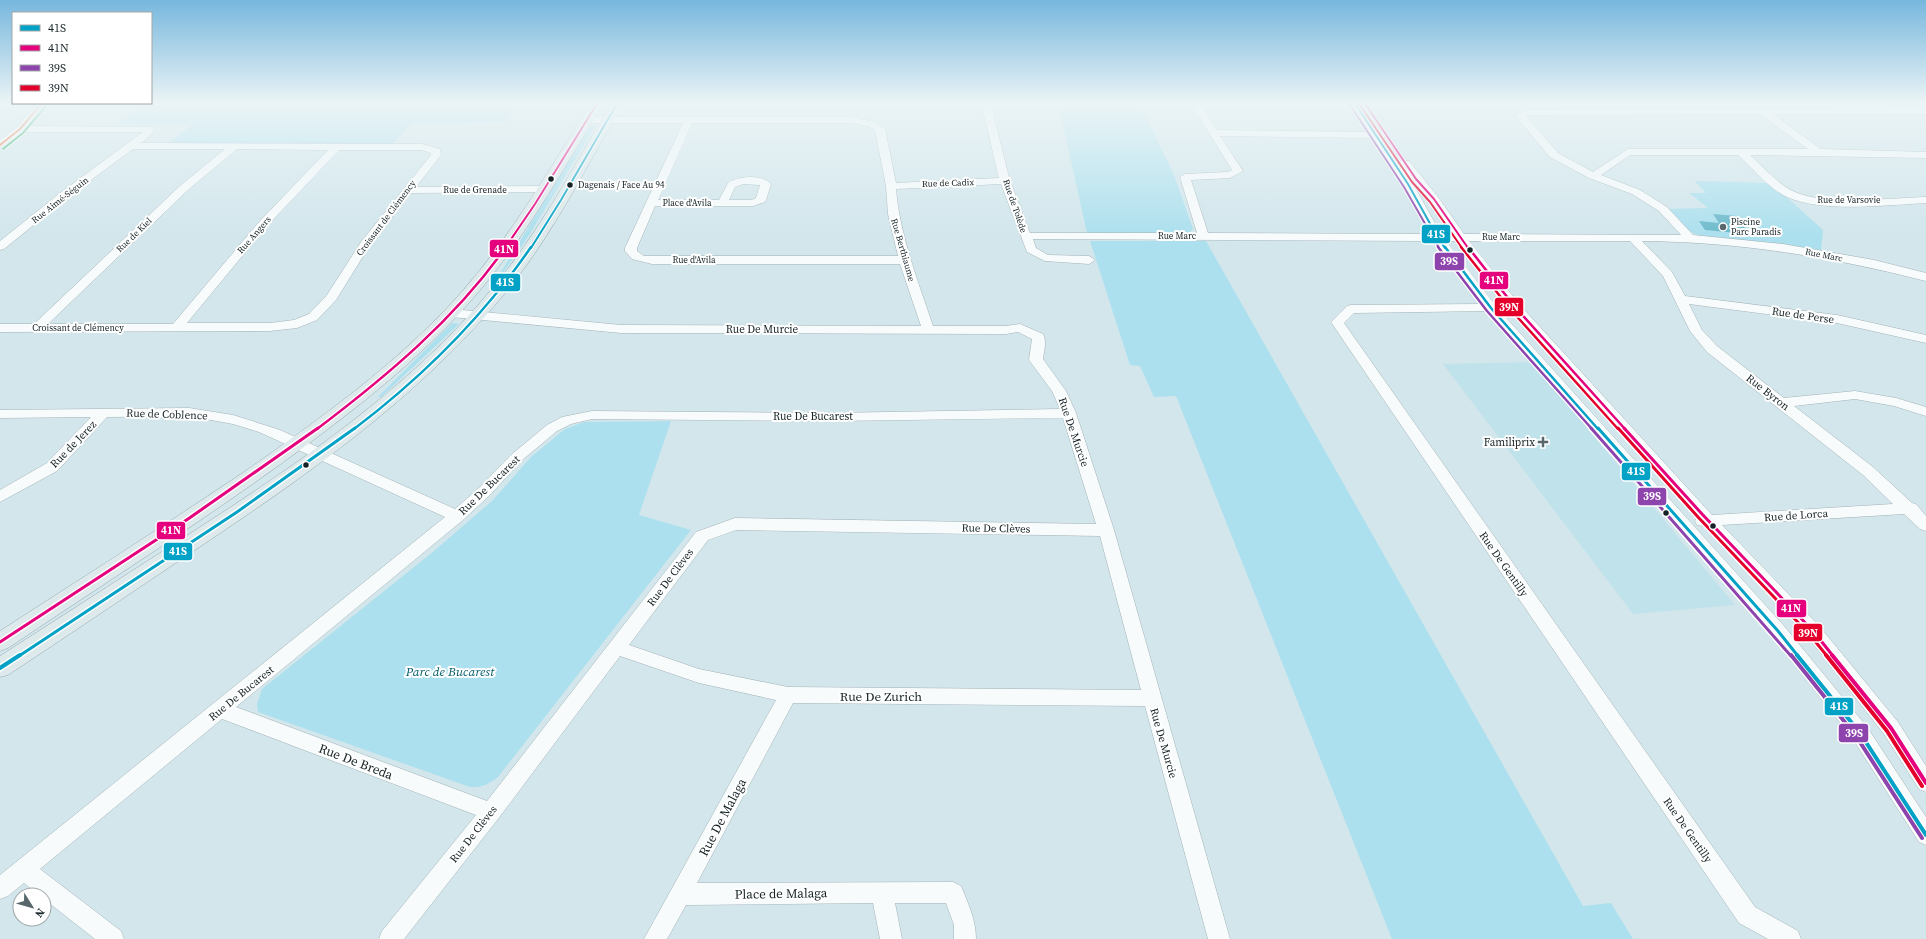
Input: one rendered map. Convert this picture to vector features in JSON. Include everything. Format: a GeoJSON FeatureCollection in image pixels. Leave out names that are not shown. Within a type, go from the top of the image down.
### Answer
{"type":"FeatureCollection","features":[{"type":"Feature","properties":{"kind":"main road"},"geometry":{"type":"LineString","coordinates":[[0,642],[200,511],[298,443],[380,380],[451,313],[494,264],[571,146]]}},
{"type":"Feature","properties":{"kind":"main road"},"geometry":{"type":"LineString","coordinates":[[0,668],[220,524],[322,454],[359,426],[409,383],[478,316],[507,281],[531,249],[593,146]]}},
{"type":"Feature","properties":{"kind":"street","name":"Croissant de Clémency"},"geometry":{"type":"LineString","coordinates":[[0,328],[270,327],[297,324],[313,317],[332,297],[365,244],[436,155],[436,151],[422,147],[130,146]]}},
{"type":"Feature","properties":{"kind":"street","name":"Rue Aimé-Séguin"},"geometry":{"type":"LineString","coordinates":[[0,247],[64,195],[130,146]]}},
{"type":"Feature","properties":{"kind":"street","name":"Rue de Kiel"},"geometry":{"type":"LineString","coordinates":[[37,328],[185,187],[235,146]]}},
{"type":"Feature","properties":{"kind":"street","name":"Rue Angers"},"geometry":{"type":"LineString","coordinates":[[177,327],[263,224],[336,146]]}},
{"type":"Feature","properties":{"kind":"street","name":"Rue d'Avila"},"geometry":{"type":"LineString","coordinates":[[677,146],[631,248],[633,255],[640,258],[660,260],[905,260]]}},
{"type":"Feature","properties":{"kind":"street","name":"Rue Berthiaume"},"geometry":{"type":"LineString","coordinates":[[883,146],[891,186],[893,214],[905,260],[928,329]]}},
{"type":"Feature","properties":{"kind":"street","name":"Rue de Tolède"},"geometry":{"type":"LineString","coordinates":[[996,146],[1005,181],[1031,250],[1045,258],[1089,260]]}},
{"type":"Feature","properties":{"kind":"street"},"geometry":{"type":"LineString","coordinates":[[1203,236],[1185,177],[1230,175],[1238,171],[1223,146]]}},
{"type":"Feature","properties":{"kind":"street"},"geometry":{"type":"LineString","coordinates":[[1387,146],[1438,238],[1491,308],[1778,631],[1860,733],[1926,835]]}},
{"type":"Feature","properties":{"kind":"street"},"geometry":{"type":"LineString","coordinates":[[1389,146],[1515,307],[1709,521],[1814,632],[1890,728],[1926,783]]}},
{"type":"Feature","properties":{"kind":"street"},"geometry":{"type":"LineString","coordinates":[[1546,146],[1554,155],[1593,176],[1636,192],[1663,209],[1690,238]]}},
{"type":"Feature","properties":{"kind":"street"},"geometry":{"type":"LineString","coordinates":[[1810,146],[1819,152]]}},
{"type":"Feature","properties":{"kind":"street"},"geometry":{"type":"LineString","coordinates":[[1593,176],[1628,152],[1819,152],[1926,155]]}},
{"type":"Feature","properties":{"kind":"street","name":"Rue de Varsovie"},"geometry":{"type":"LineString","coordinates":[[1741,152],[1789,193],[1802,199],[1835,202],[1926,200]]}},
{"type":"Feature","properties":{"kind":"street","name":"Rue de Cadix"},"geometry":{"type":"LineString","coordinates":[[891,186],[1005,181]]}},
{"type":"Feature","properties":{"kind":"street","name":"Rue de Grenade"},"geometry":{"type":"LineString","coordinates":[[407,190],[543,189]]}},
{"type":"Feature","properties":{"kind":"street","name":"Place d'Avila"},"geometry":{"type":"LineString","coordinates":[[652,203],[723,203]]}},
{"type":"Feature","properties":{"kind":"street","name":"Rue Marc"},"geometry":{"type":"LineString","coordinates":[[1025,236],[1690,238],[1783,247],[1874,264],[1926,277]]}},
{"type":"Feature","properties":{"kind":"street","name":"Rue Byron"},"geometry":{"type":"LineString","coordinates":[[1633,238],[1668,275],[1696,331],[1712,349],[1868,471],[1910,508],[1926,525]]}},
{"type":"Feature","properties":{"kind":"street","name":"Rue de Perse"},"geometry":{"type":"LineString","coordinates":[[1680,299],[1837,319],[1926,339]]}},
{"type":"Feature","properties":{"kind":"street","name":"Rue De Gentilly"},"geometry":{"type":"LineString","coordinates":[[1515,307],[1351,309],[1338,322],[1747,915],[1790,939]]}},
{"type":"Feature","properties":{"kind":"street","name":"Rue De Murcie"},"geometry":{"type":"LineString","coordinates":[[451,313],[621,329],[1006,330],[1020,328],[1038,337],[1039,342],[1036,360],[1046,371],[1059,390],[1069,414],[1106,530],[1219,939]]}},
{"type":"Feature","properties":{"kind":"street"},"geometry":{"type":"LineString","coordinates":[[1782,403],[1855,396],[1896,402],[1926,412]]}},
{"type":"Feature","properties":{"kind":"street","name":"Rue de Coblence"},"geometry":{"type":"LineString","coordinates":[[0,414],[189,412],[219,416],[259,426],[457,516]]}},
{"type":"Feature","properties":{"kind":"street","name":"Rue de Jerez"},"geometry":{"type":"LineString","coordinates":[[0,496],[52,467],[103,413]]}},
{"type":"Feature","properties":{"kind":"street","name":"Rue De Bucarest"},"geometry":{"type":"LineString","coordinates":[[0,889],[457,516],[485,491],[516,458],[552,428],[567,420],[592,415],[832,416],[1069,414]]}},
{"type":"Feature","properties":{"kind":"street","name":"Rue de Lorca"},"geometry":{"type":"LineString","coordinates":[[1682,524],[1910,508]]}},
{"type":"Feature","properties":{"kind":"street","name":"Rue De Clèves"},"geometry":{"type":"LineString","coordinates":[[390,939],[491,812],[702,536],[735,524],[1106,530]]}},
{"type":"Feature","properties":{"kind":"street","name":"Rue De Zurich"},"geometry":{"type":"LineString","coordinates":[[617,648],[699,676],[788,696],[1152,698]]}},
{"type":"Feature","properties":{"kind":"street","name":"Rue De Malaga"},"geometry":{"type":"LineString","coordinates":[[655,939],[681,894],[788,696]]}},
{"type":"Feature","properties":{"kind":"street","name":"Rue De Breda"},"geometry":{"type":"LineString","coordinates":[[221,710],[491,812]]}},
{"type":"Feature","properties":{"kind":"street"},"geometry":{"type":"LineString","coordinates":[[24,870],[113,939]]}},
{"type":"Feature","properties":{"kind":"street"},"geometry":{"type":"LineString","coordinates":[[882,892],[891,939]]}},
{"type":"Feature","properties":{"kind":"street","name":"Place de Malaga"},"geometry":{"type":"LineString","coordinates":[[681,894],[882,892],[953,893],[965,925],[964,939]]}},
{"type":"Feature","properties":{"kind":"shaded area","name":"Piscine Parc Paradis"},"geometry":{"type":"Polygon","coordinates":[[[1713,214],[1737,216],[1749,234],[1705,230],[1699,221],[1719,223],[1713,214]]]}},
{"type":"Feature","properties":{"kind":"shaded area"},"geometry":{"type":"Polygon","coordinates":[[[1532,362],[1735,605],[1633,614],[1443,364],[1532,362]]]}},
{"type":"Feature","properties":{"kind":"green space"},"geometry":{"type":"Polygon","coordinates":[[[578,146],[583,146],[528,237],[500,277],[498,277],[578,146]]]}},
{"type":"Feature","properties":{"kind":"green space"},"geometry":{"type":"Polygon","coordinates":[[[1068,146],[1160,146],[1174,175],[1193,229],[1189,233],[1087,233],[1068,146]]]}},
{"type":"Feature","properties":{"kind":"green space"},"geometry":{"type":"Polygon","coordinates":[[[1695,181],[1771,183],[1823,230],[1821,250],[1699,235],[1691,232],[1667,209],[1708,208],[1689,193],[1706,193],[1695,181]]]}},
{"type":"Feature","properties":{"kind":"green space"},"geometry":{"type":"Polygon","coordinates":[[[1090,241],[1206,241],[1583,906],[1611,903],[1633,939],[1392,939],[1176,396],[1154,397],[1140,366],[1130,365],[1090,241]]]}},
{"type":"Feature","properties":{"kind":"green space"},"geometry":{"type":"Polygon","coordinates":[[[452,323],[459,324],[381,397],[378,397],[452,323]]]}},
{"type":"Feature","properties":{"kind":"green space","name":"Parc de Bucarest"},"geometry":{"type":"Polygon","coordinates":[[[671,421],[639,515],[691,530],[498,777],[488,784],[470,787],[258,712],[257,704],[262,689],[434,551],[492,501],[531,457],[565,429],[584,422],[671,421]]]}},
{"type":"Feature","properties":{"kind":"transit line"},"geometry":{"type":"LineString","coordinates":[[3,149],[7,146]]}},
{"type":"Feature","properties":{"kind":"transit line","name":"41N"},"geometry":{"type":"LineString","coordinates":[[0,642],[250,477],[335,416],[389,372],[440,324],[483,276],[519,229],[571,146]]}},
{"type":"Feature","properties":{"kind":"transit line","name":"41S"},"geometry":{"type":"LineString","coordinates":[[0,668],[277,485],[317,457],[394,396],[465,330],[497,293],[531,248],[593,146]]}},
{"type":"Feature","properties":{"kind":"transit line","name":"39S"},"geometry":{"type":"LineString","coordinates":[[1377,146],[1404,187],[1434,241],[1487,311],[1774,634],[1856,736],[1922,838]]}},
{"type":"Feature","properties":{"kind":"transit line","name":"41S"},"geometry":{"type":"LineString","coordinates":[[1383,146],[1408,184],[1438,238],[1491,308],[1778,631],[1860,733],[1926,835]]}},
{"type":"Feature","properties":{"kind":"transit line","name":"39N"},"geometry":{"type":"LineString","coordinates":[[1388,146],[1412,182],[1430,202],[1456,240],[1511,310],[1698,517],[1810,635],[1887,731],[1922,786]]}},
{"type":"Feature","properties":{"kind":"transit line","name":"41N"},"geometry":{"type":"LineString","coordinates":[[1394,146],[1416,179],[1434,199],[1460,237],[1515,307],[1702,514],[1814,632],[1891,728],[1926,783]]}},
{"type":"Feature","properties":{"kind":"place","name":"Dagenais / Face Au 94"},"geometry":{"type":"Point","coordinates":[570,185]}},
{"type":"Feature","properties":{"kind":"place","name":"Piscine Parc Paradis"},"geometry":{"type":"Point","coordinates":[1723,227]}},
{"type":"Feature","properties":{"kind":"place","name":"Familiprix"},"geometry":{"type":"Point","coordinates":[1543,442]}}]}
